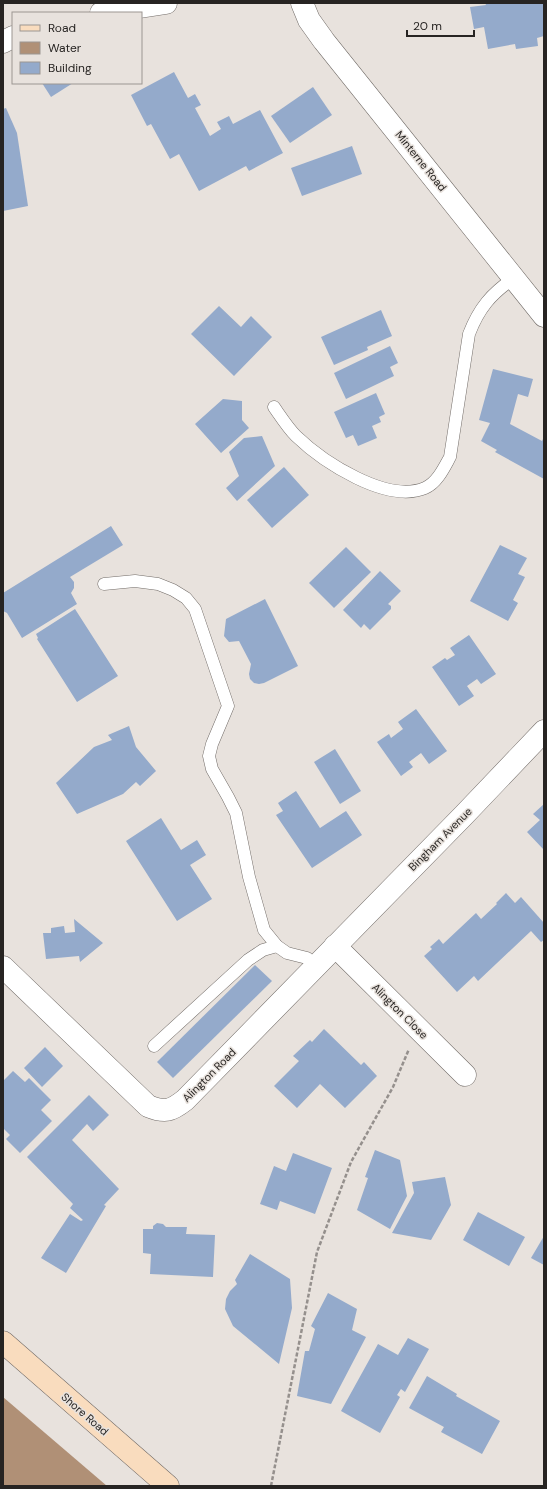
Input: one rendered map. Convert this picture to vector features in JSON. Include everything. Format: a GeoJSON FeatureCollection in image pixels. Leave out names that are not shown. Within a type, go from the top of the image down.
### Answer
{"type":"FeatureCollection","features":[{"type":"Feature","properties":{"kind":"main road","name":"Shore Road"},"geometry":{"type":"LineString","coordinates":[[3,1342],[168,1486]]}},
{"type":"Feature","properties":{"kind":"street"},"geometry":{"type":"LineString","coordinates":[[108,12],[166,3]]}},
{"type":"Feature","properties":{"kind":"street","name":"Minterne Road"},"geometry":{"type":"LineString","coordinates":[[302,3],[309,20],[324,41],[544,316]]}},
{"type":"Feature","properties":{"kind":"street"},"geometry":{"type":"LineString","coordinates":[[3,42],[12,38]]}},
{"type":"Feature","properties":{"kind":"street","name":"Bingham Avenue"},"geometry":{"type":"LineString","coordinates":[[335,946],[544,731]]}},
{"type":"Feature","properties":{"kind":"street","name":"Alington Road"},"geometry":{"type":"LineString","coordinates":[[3,967],[148,1106],[164,1111],[174,1108],[185,1100],[335,946]]}},
{"type":"Feature","properties":{"kind":"street","name":"Alington Close"},"geometry":{"type":"LineString","coordinates":[[335,946],[465,1075]]}},
{"type":"Feature","properties":{"kind":"lane"},"geometry":{"type":"LineString","coordinates":[[274,407],[295,435],[316,453],[352,476],[378,487],[405,492],[426,488],[440,475],[450,457],[469,334],[475,318],[491,295],[497,289],[514,278]]}},
{"type":"Feature","properties":{"kind":"lane"},"geometry":{"type":"LineString","coordinates":[[104,584],[135,581],[158,584],[173,590],[186,598],[195,609],[228,706],[209,756],[212,769],[236,812],[257,908],[264,930],[277,946],[287,953],[307,958],[316,966]]}},
{"type":"Feature","properties":{"kind":"lane"},"geometry":{"type":"LineString","coordinates":[[154,1046],[248,960],[263,950],[277,946]]}},
{"type":"Feature","properties":{"kind":"path"},"geometry":{"type":"LineString","coordinates":[[271,1486],[317,1252],[351,1162],[393,1087],[418,1028]]}},
{"type":"Feature","properties":{"kind":"water"},"geometry":{"type":"Polygon","coordinates":[[[3,1397],[107,1486],[3,1486],[3,1397]]]}},
{"type":"Feature","properties":{"kind":"building"},"geometry":{"type":"Polygon","coordinates":[[[485,3],[544,3],[544,36],[537,38],[538,46],[516,49],[515,44],[488,49],[484,27],[474,29],[470,7],[486,5],[485,3]]]}},
{"type":"Feature","properties":{"kind":"building"},"geometry":{"type":"Polygon","coordinates":[[[174,72],[188,98],[195,94],[201,105],[195,108],[210,136],[221,129],[217,122],[229,116],[233,124],[260,110],[283,153],[249,171],[246,166],[199,191],[179,154],[170,159],[151,124],[147,126],[131,95],[174,72]]]}},
{"type":"Feature","properties":{"kind":"building"},"geometry":{"type":"Polygon","coordinates":[[[43,84],[71,84],[51,97],[43,84]]]}},
{"type":"Feature","properties":{"kind":"building"},"geometry":{"type":"Polygon","coordinates":[[[313,87],[332,115],[290,143],[271,116],[313,87]]]}},
{"type":"Feature","properties":{"kind":"building"},"geometry":{"type":"Polygon","coordinates":[[[6,108],[17,133],[28,206],[3,211],[3,109],[6,108]]]}},
{"type":"Feature","properties":{"kind":"building"},"geometry":{"type":"Polygon","coordinates":[[[352,146],[362,174],[302,196],[291,168],[352,146]]]}},
{"type":"Feature","properties":{"kind":"building"},"geometry":{"type":"Polygon","coordinates":[[[219,306],[241,327],[251,316],[272,337],[234,376],[191,334],[219,306]]]}},
{"type":"Feature","properties":{"kind":"building"},"geometry":{"type":"Polygon","coordinates":[[[381,310],[392,336],[367,347],[368,350],[334,365],[321,337],[381,310]]]}},
{"type":"Feature","properties":{"kind":"building"},"geometry":{"type":"Polygon","coordinates":[[[390,346],[398,363],[390,367],[394,376],[346,399],[334,373],[390,346]]]}},
{"type":"Feature","properties":{"kind":"building"},"geometry":{"type":"Polygon","coordinates":[[[493,369],[533,379],[528,397],[518,394],[510,424],[542,441],[543,439],[544,440],[544,479],[495,452],[497,450],[481,441],[490,423],[479,420],[493,369]]]}},
{"type":"Feature","properties":{"kind":"building"},"geometry":{"type":"Polygon","coordinates":[[[376,393],[385,414],[379,417],[381,422],[372,426],[377,438],[358,446],[353,435],[346,438],[334,412],[376,393]]]}},
{"type":"Feature","properties":{"kind":"building"},"geometry":{"type":"Polygon","coordinates":[[[223,399],[242,401],[242,420],[249,428],[221,453],[195,424],[223,399]]]}},
{"type":"Feature","properties":{"kind":"building"},"geometry":{"type":"Polygon","coordinates":[[[262,436],[275,466],[237,501],[226,488],[239,476],[229,452],[244,438],[262,436]]]}},
{"type":"Feature","properties":{"kind":"building"},"geometry":{"type":"Polygon","coordinates":[[[284,467],[309,495],[272,528],[247,500],[284,467]]]}},
{"type":"Feature","properties":{"kind":"building"},"geometry":{"type":"Polygon","coordinates":[[[111,526],[123,545],[70,577],[74,582],[74,588],[71,593],[77,604],[22,638],[7,613],[3,611],[3,593],[111,526]]]}},
{"type":"Feature","properties":{"kind":"building"},"geometry":{"type":"Polygon","coordinates":[[[500,545],[527,558],[518,574],[525,577],[513,600],[518,603],[508,621],[470,601],[500,545]]]}},
{"type":"Feature","properties":{"kind":"building"},"geometry":{"type":"Polygon","coordinates":[[[346,547],[371,572],[334,608],[309,583],[346,547]]]}},
{"type":"Feature","properties":{"kind":"building"},"geometry":{"type":"Polygon","coordinates":[[[380,571],[401,591],[388,604],[391,606],[391,609],[370,630],[364,624],[361,628],[343,610],[380,571]]]}},
{"type":"Feature","properties":{"kind":"building"},"geometry":{"type":"Polygon","coordinates":[[[265,599],[298,666],[259,684],[254,683],[250,679],[249,674],[251,664],[239,641],[229,642],[224,636],[226,619],[265,599]]]}},
{"type":"Feature","properties":{"kind":"building"},"geometry":{"type":"Polygon","coordinates":[[[75,609],[118,676],[77,702],[37,639],[36,634],[75,609]]]}},
{"type":"Feature","properties":{"kind":"building"},"geometry":{"type":"Polygon","coordinates":[[[469,635],[496,674],[481,684],[477,679],[467,686],[474,696],[459,706],[432,667],[445,658],[447,660],[455,655],[450,648],[469,635]]]}},
{"type":"Feature","properties":{"kind":"building"},"geometry":{"type":"Polygon","coordinates":[[[416,709],[447,751],[429,764],[421,753],[409,762],[413,767],[401,776],[377,742],[389,734],[391,738],[403,729],[398,722],[416,709]]]}},
{"type":"Feature","properties":{"kind":"building"},"geometry":{"type":"Polygon","coordinates":[[[129,726],[136,747],[156,771],[140,786],[136,782],[123,794],[77,814],[56,783],[94,747],[112,740],[108,735],[129,726]]]}},
{"type":"Feature","properties":{"kind":"building"},"geometry":{"type":"Polygon","coordinates":[[[335,749],[361,791],[340,804],[314,762],[335,749]]]}},
{"type":"Feature","properties":{"kind":"building"},"geometry":{"type":"Polygon","coordinates":[[[296,791],[320,828],[346,811],[362,835],[312,868],[276,815],[283,811],[278,803],[296,791]]]}},
{"type":"Feature","properties":{"kind":"building"},"geometry":{"type":"Polygon","coordinates":[[[544,804],[544,850],[527,832],[540,820],[533,814],[544,804]]]}},
{"type":"Feature","properties":{"kind":"building"},"geometry":{"type":"Polygon","coordinates":[[[161,818],[181,850],[197,840],[206,855],[190,865],[212,899],[177,921],[126,841],[161,818]]]}},
{"type":"Feature","properties":{"kind":"building"},"geometry":{"type":"Polygon","coordinates":[[[506,893],[515,903],[521,897],[544,923],[544,940],[541,942],[531,931],[478,981],[474,976],[457,992],[424,956],[432,949],[430,947],[439,939],[443,944],[476,913],[481,919],[506,893]]]}},
{"type":"Feature","properties":{"kind":"building"},"geometry":{"type":"Polygon","coordinates":[[[74,919],[103,943],[80,962],[79,956],[46,959],[43,933],[51,933],[51,928],[64,926],[65,933],[75,932],[74,919]]]}},
{"type":"Feature","properties":{"kind":"building"},"geometry":{"type":"Polygon","coordinates":[[[255,965],[272,981],[173,1078],[157,1062],[255,965]]]}},
{"type":"Feature","properties":{"kind":"building"},"geometry":{"type":"Polygon","coordinates":[[[324,1029],[361,1065],[364,1062],[377,1076],[345,1108],[320,1084],[297,1108],[274,1086],[299,1061],[293,1056],[310,1040],[312,1042],[324,1029]]]}},
{"type":"Feature","properties":{"kind":"building"},"geometry":{"type":"Polygon","coordinates":[[[45,1047],[63,1066],[42,1087],[24,1068],[45,1047]]]}},
{"type":"Feature","properties":{"kind":"building"},"geometry":{"type":"Polygon","coordinates":[[[13,1071],[25,1082],[29,1078],[51,1100],[41,1110],[52,1121],[20,1153],[6,1139],[10,1135],[3,1128],[3,1081],[13,1071]]]}},
{"type":"Feature","properties":{"kind":"building"},"geometry":{"type":"Polygon","coordinates":[[[89,1095],[109,1115],[93,1131],[87,1124],[72,1140],[119,1189],[104,1205],[106,1206],[66,1273],[41,1258],[70,1214],[81,1221],[83,1220],[70,1208],[73,1204],[27,1157],[89,1095]]]}},
{"type":"Feature","properties":{"kind":"building"},"geometry":{"type":"Polygon","coordinates":[[[375,1150],[400,1160],[407,1196],[390,1229],[357,1210],[368,1178],[365,1177],[375,1150]]]}},
{"type":"Feature","properties":{"kind":"building"},"geometry":{"type":"Polygon","coordinates":[[[293,1153],[332,1168],[315,1214],[280,1201],[277,1210],[260,1204],[274,1166],[286,1171],[293,1153]]]}},
{"type":"Feature","properties":{"kind":"building"},"geometry":{"type":"Polygon","coordinates":[[[445,1177],[451,1205],[431,1240],[392,1233],[414,1193],[412,1182],[445,1177]]]}},
{"type":"Feature","properties":{"kind":"building"},"geometry":{"type":"Polygon","coordinates":[[[478,1212],[525,1237],[509,1266],[463,1240],[478,1212]]]}},
{"type":"Feature","properties":{"kind":"building"},"geometry":{"type":"Polygon","coordinates":[[[157,1223],[163,1224],[166,1227],[187,1227],[186,1234],[215,1235],[213,1277],[150,1274],[151,1254],[143,1253],[143,1229],[153,1229],[153,1226],[157,1223]]]}},
{"type":"Feature","properties":{"kind":"building"},"geometry":{"type":"Polygon","coordinates":[[[544,1236],[544,1265],[531,1258],[544,1236]]]}},
{"type":"Feature","properties":{"kind":"building"},"geometry":{"type":"Polygon","coordinates":[[[250,1254],[290,1279],[292,1308],[279,1364],[233,1326],[225,1309],[226,1299],[230,1291],[237,1284],[235,1280],[250,1254]]]}},
{"type":"Feature","properties":{"kind":"building"},"geometry":{"type":"Polygon","coordinates":[[[328,1293],[357,1309],[352,1330],[366,1337],[331,1404],[297,1396],[305,1351],[309,1351],[315,1329],[311,1326],[328,1293]]]}},
{"type":"Feature","properties":{"kind":"building"},"geometry":{"type":"Polygon","coordinates":[[[408,1338],[429,1349],[405,1392],[401,1389],[397,1395],[400,1397],[380,1433],[341,1411],[378,1344],[398,1355],[408,1338]]]}},
{"type":"Feature","properties":{"kind":"building"},"geometry":{"type":"Polygon","coordinates":[[[427,1376],[457,1394],[456,1396],[500,1421],[482,1454],[441,1432],[444,1427],[409,1408],[427,1376]]]}}]}
